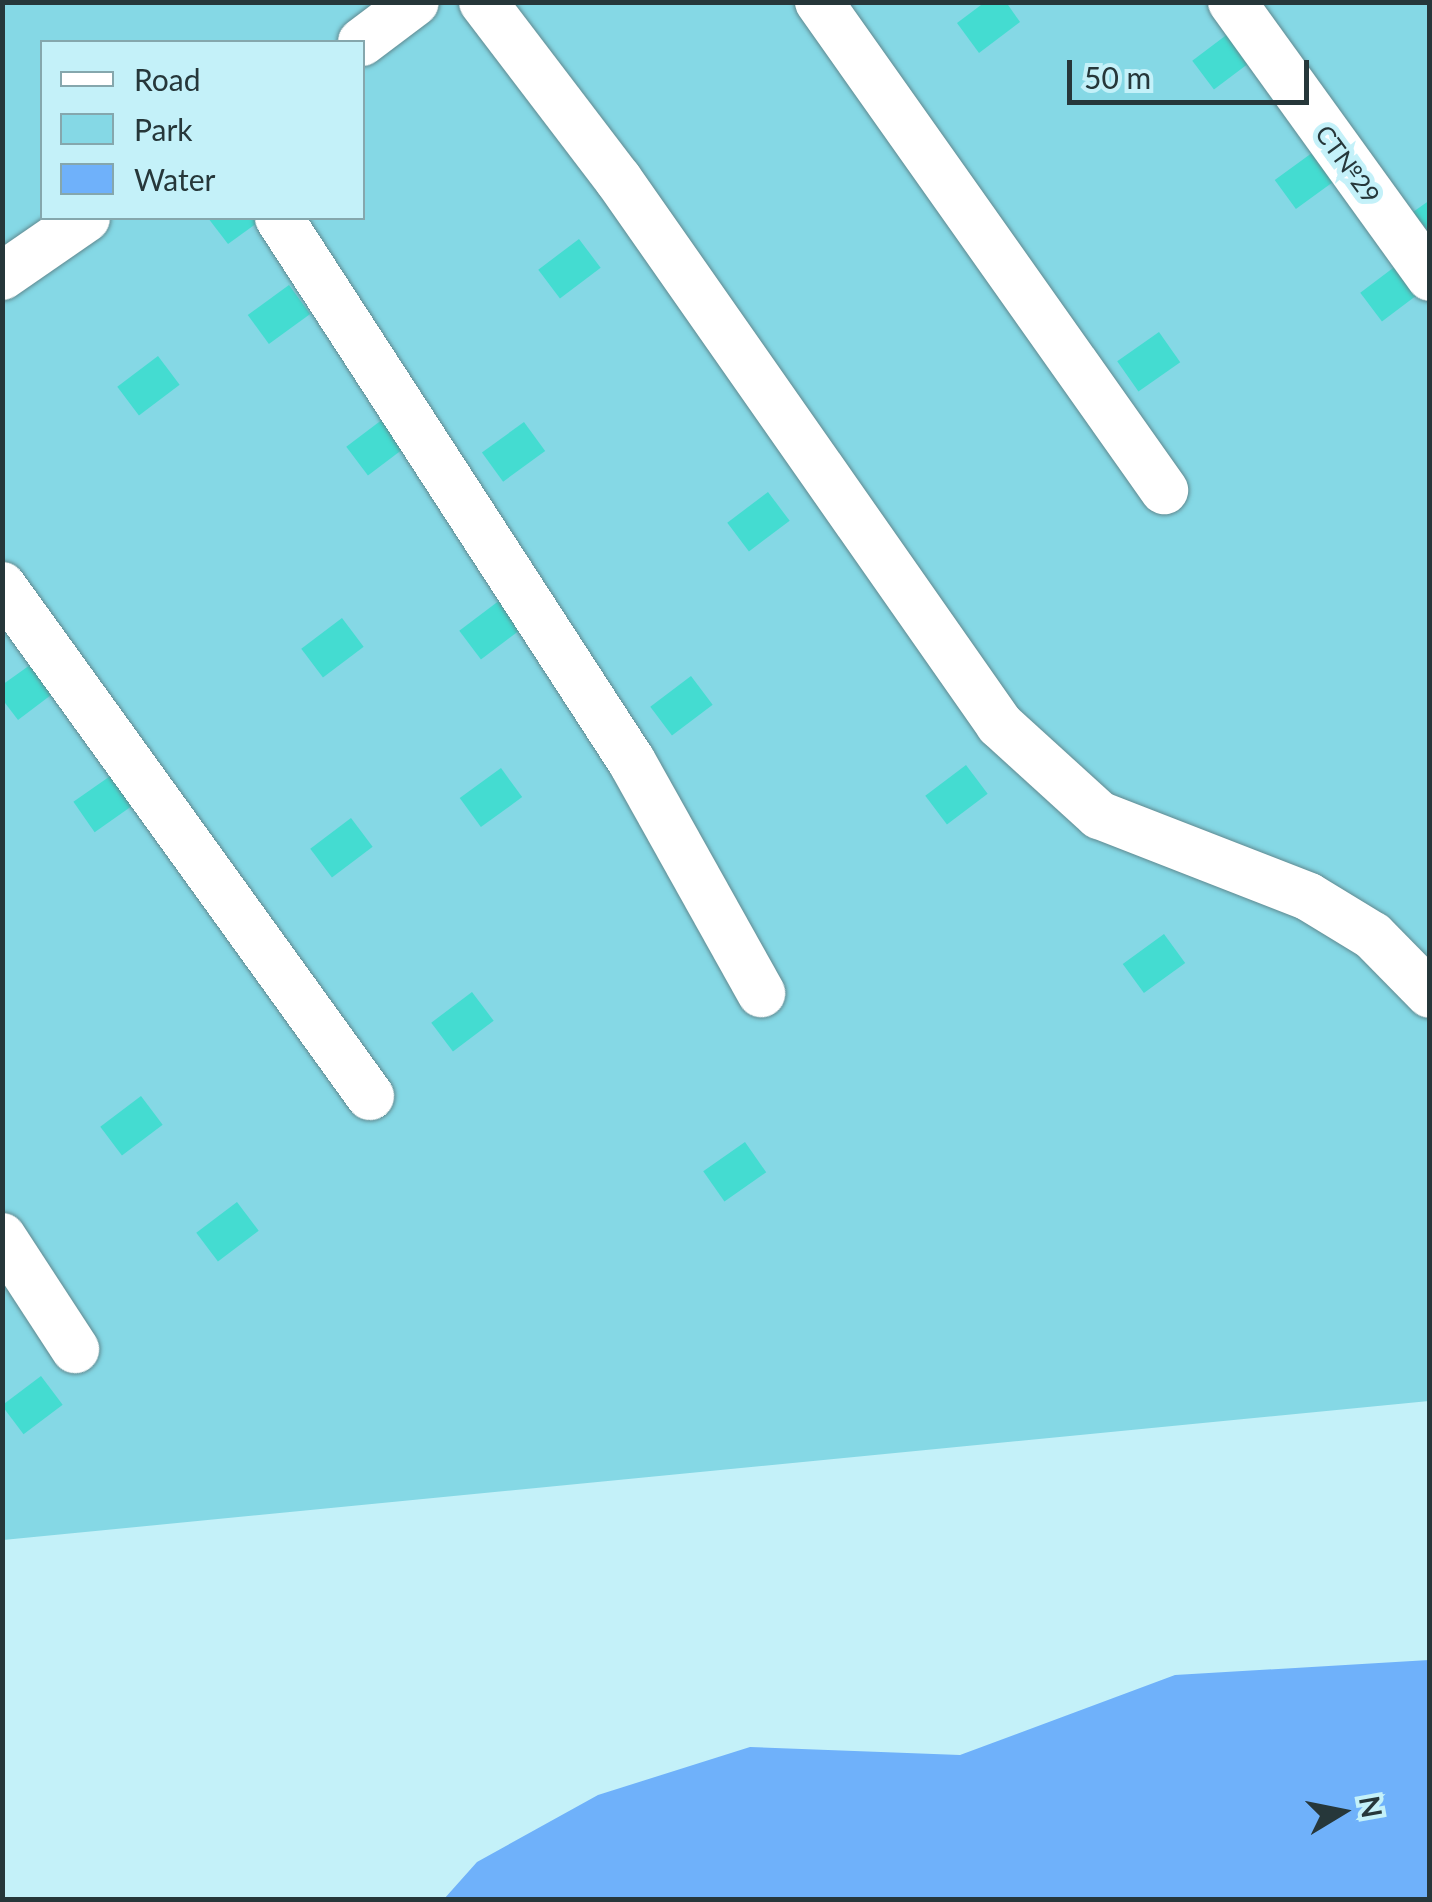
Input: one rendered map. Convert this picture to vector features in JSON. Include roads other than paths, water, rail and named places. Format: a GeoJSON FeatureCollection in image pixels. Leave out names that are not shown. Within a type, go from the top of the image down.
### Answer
{"type":"FeatureCollection","features":[{"type":"Feature","properties":{"kind":"street"},"geometry":{"type":"LineString","coordinates":[[365,40],[415,2]]}},
{"type":"Feature","properties":{"kind":"street"},"geometry":{"type":"LineString","coordinates":[[482,2],[618,179],[1000,725],[1099,816],[1309,897],[1373,936],[1430,994]]}},
{"type":"Feature","properties":{"kind":"street"},"geometry":{"type":"LineString","coordinates":[[819,2],[1164,490]]}},
{"type":"Feature","properties":{"kind":"street","name":"СТ№29"},"geometry":{"type":"LineString","coordinates":[[1232,2],[1430,277]]}},
{"type":"Feature","properties":{"kind":"street"},"geometry":{"type":"LineString","coordinates":[[2,276],[83,220]]}},
{"type":"Feature","properties":{"kind":"street"},"geometry":{"type":"LineString","coordinates":[[280,220],[632,762],[761,993]]}},
{"type":"Feature","properties":{"kind":"street"},"geometry":{"type":"LineString","coordinates":[[2,586],[370,1096]]}},
{"type":"Feature","properties":{"kind":"street"},"geometry":{"type":"LineString","coordinates":[[2,1238],[76,1348]]}},
{"type":"Feature","properties":{"kind":"water"},"geometry":{"type":"Polygon","coordinates":[[[1429,1660],[1429,1899],[444,1899],[477,1862],[598,1795],[750,1747],[960,1755],[1175,1675],[1429,1660]]]}}]}
